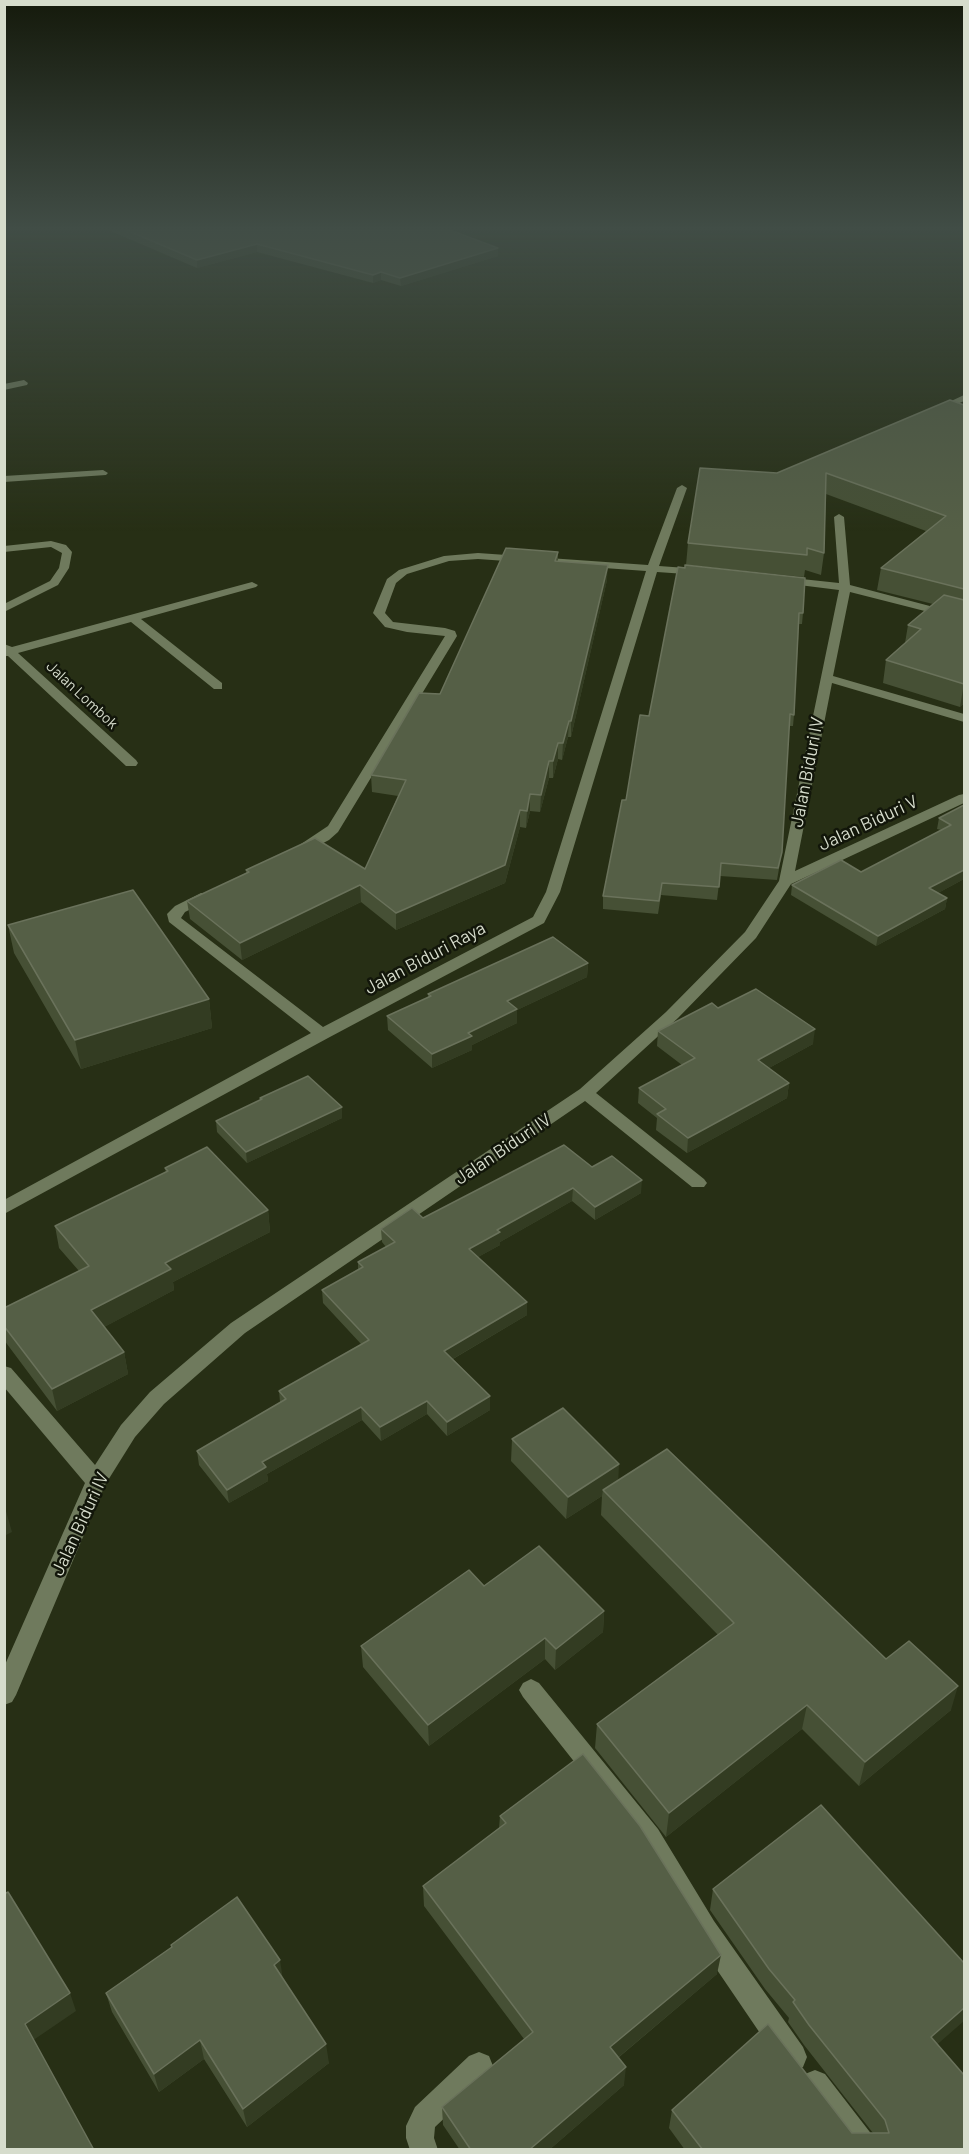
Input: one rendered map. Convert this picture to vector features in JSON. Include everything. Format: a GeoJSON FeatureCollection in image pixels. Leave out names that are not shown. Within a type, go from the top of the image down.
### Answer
{"type":"FeatureCollection","features":[{"type":"Feature","properties":{"kind":"street"},"geometry":{"type":"LineString","coordinates":[[4,387],[24,383]]}},
{"type":"Feature","properties":{"kind":"street"},"geometry":{"type":"LineString","coordinates":[[921,417],[964,398]]}},
{"type":"Feature","properties":{"kind":"street"},"geometry":{"type":"LineString","coordinates":[[4,479],[103,473]]}},
{"type":"Feature","properties":{"kind":"street","name":"Jalan Biduri Raya"},"geometry":{"type":"LineString","coordinates":[[4,1209],[322,1034],[539,920],[553,892],[652,567],[682,488]]}},
{"type":"Feature","properties":{"kind":"street","name":"Jalan Biduri IV"},"geometry":{"type":"LineString","coordinates":[[4,1695],[96,1481],[128,1431],[157,1398],[238,1329],[586,1094],[672,1015],[751,935],[786,880],[845,587],[839,517]]}},
{"type":"Feature","properties":{"kind":"street"},"geometry":{"type":"LineString","coordinates":[[4,549],[51,544],[62,547],[67,552],[64,568],[54,583],[4,609]]}},
{"type":"Feature","properties":{"kind":"street"},"geometry":{"type":"LineString","coordinates":[[283,858],[324,837],[333,829],[451,636],[451,633],[445,631],[407,629],[389,625],[379,613],[391,581],[403,572],[419,565],[448,558],[478,556],[652,567],[709,573]]}},
{"type":"Feature","properties":{"kind":"street"},"geometry":{"type":"LineString","coordinates":[[766,579],[845,587],[964,618]]}},
{"type":"Feature","properties":{"kind":"street"},"geometry":{"type":"LineString","coordinates":[[7,650],[252,585]]}},
{"type":"Feature","properties":{"kind":"street"},"geometry":{"type":"LineString","coordinates":[[132,616],[218,686]]}},
{"type":"Feature","properties":{"kind":"street","name":"Jalan Lombok"},"geometry":{"type":"LineString","coordinates":[[7,650],[131,763]]}},
{"type":"Feature","properties":{"kind":"street"},"geometry":{"type":"LineString","coordinates":[[826,678],[964,718]]}},
{"type":"Feature","properties":{"kind":"street","name":"Jalan Biduri V"},"geometry":{"type":"LineString","coordinates":[[786,880],[964,798]]}},
{"type":"Feature","properties":{"kind":"street"},"geometry":{"type":"LineString","coordinates":[[221,888],[180,909],[174,914],[174,919],[322,1034]]}},
{"type":"Feature","properties":{"kind":"street"},"geometry":{"type":"LineString","coordinates":[[586,1094],[698,1183]]}},
{"type":"Feature","properties":{"kind":"street"},"geometry":{"type":"LineString","coordinates":[[4,1373],[96,1481]]}},
{"type":"Feature","properties":{"kind":"street"},"geometry":{"type":"LineString","coordinates":[[531,1689],[649,1838],[705,1930],[792,2056],[866,2150]]}},
{"type":"Feature","properties":{"kind":"street"},"geometry":{"type":"LineString","coordinates":[[424,2150],[420,2138],[420,2126],[425,2117],[480,2066]]}},
{"type":"Feature","properties":{"kind":"building"},"geometry":{"type":"Polygon","coordinates":[[[950,400],[964,405],[964,589],[881,568],[946,516],[826,473],[824,553],[807,548],[807,555],[688,543],[700,468],[777,473],[950,400]]]}},
{"type":"Feature","properties":{"kind":"building"},"geometry":{"type":"Polygon","coordinates":[[[506,548],[558,552],[555,561],[608,565],[571,721],[569,721],[563,743],[558,743],[553,761],[549,761],[541,795],[530,794],[527,811],[520,810],[505,865],[396,913],[360,885],[240,943],[187,901],[315,838],[365,869],[406,780],[371,775],[419,693],[440,694],[506,548]]]}},
{"type":"Feature","properties":{"kind":"building"},"geometry":{"type":"Polygon","coordinates":[[[685,565],[805,578],[803,613],[799,613],[794,715],[790,714],[782,852],[778,868],[721,863],[719,887],[662,883],[659,901],[603,896],[622,800],[626,800],[640,715],[649,716],[678,567],[685,568],[685,565]]]}},
{"type":"Feature","properties":{"kind":"building"},"geometry":{"type":"Polygon","coordinates":[[[944,595],[964,600],[964,684],[886,660],[921,629],[908,625],[944,595]]]}},
{"type":"Feature","properties":{"kind":"building"},"geometry":{"type":"Polygon","coordinates":[[[964,805],[964,870],[929,888],[947,898],[878,936],[792,885],[841,860],[861,872],[951,825],[939,818],[964,805]]]}},
{"type":"Feature","properties":{"kind":"building"},"geometry":{"type":"Polygon","coordinates":[[[133,890],[209,999],[75,1040],[8,925],[133,890]]]}},
{"type":"Feature","properties":{"kind":"building"},"geometry":{"type":"Polygon","coordinates":[[[553,937],[588,963],[507,1001],[517,1009],[468,1033],[472,1036],[432,1054],[387,1016],[431,996],[428,994],[553,937]]]}},
{"type":"Feature","properties":{"kind":"building"},"geometry":{"type":"Polygon","coordinates":[[[756,989],[815,1029],[758,1060],[789,1083],[688,1138],[657,1114],[666,1109],[639,1088],[695,1058],[658,1031],[712,1003],[718,1008],[756,989]]]}},
{"type":"Feature","properties":{"kind":"building"},"geometry":{"type":"Polygon","coordinates":[[[308,1076],[342,1107],[246,1152],[216,1121],[262,1099],[260,1098],[308,1076]]]}},
{"type":"Feature","properties":{"kind":"building"},"geometry":{"type":"Polygon","coordinates":[[[564,1145],[592,1167],[612,1156],[642,1180],[595,1207],[573,1188],[497,1230],[500,1232],[469,1249],[527,1302],[444,1351],[490,1396],[447,1422],[427,1401],[380,1427],[361,1407],[262,1462],[266,1467],[227,1490],[197,1451],[286,1399],[279,1391],[369,1340],[322,1290],[363,1267],[358,1262],[395,1242],[381,1229],[412,1208],[423,1218],[564,1145]]]}},
{"type":"Feature","properties":{"kind":"building"},"geometry":{"type":"Polygon","coordinates":[[[207,1147],[268,1210],[165,1263],[171,1269],[91,1310],[124,1352],[52,1389],[4,1326],[4,1308],[89,1266],[55,1226],[168,1171],[165,1168],[207,1147]]]}},
{"type":"Feature","properties":{"kind":"building"},"geometry":{"type":"Polygon","coordinates":[[[563,1408],[619,1464],[568,1497],[512,1439],[563,1408]]]}},
{"type":"Feature","properties":{"kind":"building"},"geometry":{"type":"Polygon","coordinates":[[[667,1449],[886,1659],[909,1641],[958,1686],[865,1762],[807,1705],[669,1813],[597,1724],[734,1623],[603,1490],[667,1449]]]}},
{"type":"Feature","properties":{"kind":"building"},"geometry":{"type":"Polygon","coordinates":[[[539,1546],[604,1611],[556,1649],[545,1638],[428,1725],[361,1646],[469,1570],[484,1586],[539,1546]]]}},
{"type":"Feature","properties":{"kind":"building"},"geometry":{"type":"Polygon","coordinates":[[[583,1754],[640,1826],[721,1955],[610,2047],[626,2067],[529,2150],[471,2150],[442,2107],[533,2032],[423,1886],[506,1823],[500,1816],[583,1754]]]}},
{"type":"Feature","properties":{"kind":"building"},"geometry":{"type":"Polygon","coordinates":[[[821,1805],[964,1963],[964,2008],[931,2037],[964,2075],[964,2150],[703,2150],[672,2110],[768,2024],[852,2133],[889,2133],[885,2120],[809,2025],[793,2002],[795,2000],[769,1969],[713,1889],[821,1805]]]}},
{"type":"Feature","properties":{"kind":"building"},"geometry":{"type":"Polygon","coordinates":[[[8,1892],[70,1993],[25,2024],[94,2150],[4,2150],[4,1894],[8,1892]]]}},
{"type":"Feature","properties":{"kind":"building"},"geometry":{"type":"Polygon","coordinates":[[[237,1897],[280,1960],[274,1965],[326,2044],[243,2109],[200,2040],[154,2074],[106,1993],[172,1947],[171,1945],[237,1897]]]}}]}
